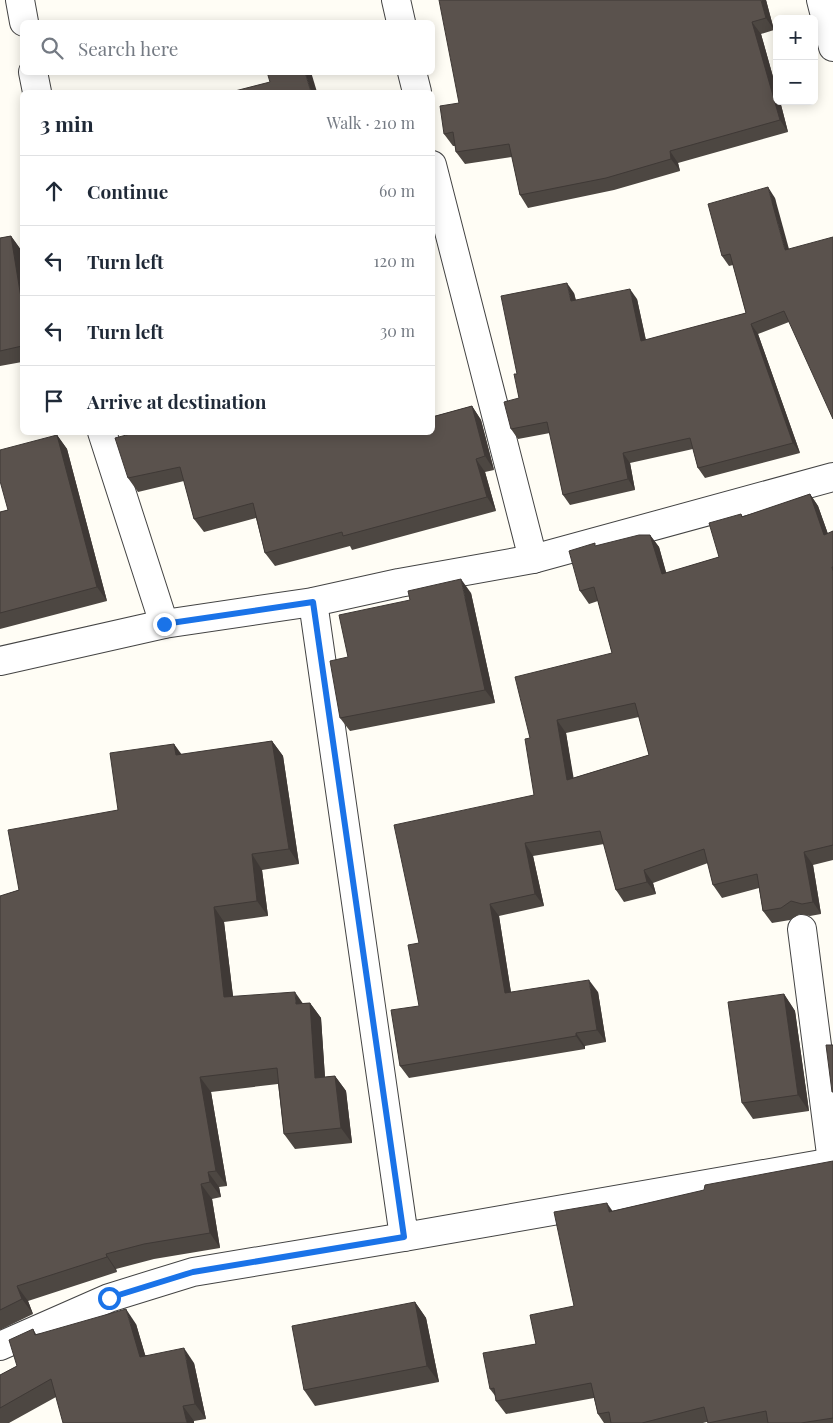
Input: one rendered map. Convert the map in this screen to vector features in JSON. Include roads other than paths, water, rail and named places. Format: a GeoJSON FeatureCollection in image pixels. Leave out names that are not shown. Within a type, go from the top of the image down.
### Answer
{"type":"FeatureCollection","features":[{"type":"Feature","properties":{"kind":"street"},"geometry":{"type":"LineString","coordinates":[[20,0],[24,20]]}},
{"type":"Feature","properties":{"kind":"street"},"geometry":{"type":"LineString","coordinates":[[396,0],[401,20]]}},
{"type":"Feature","properties":{"kind":"street"},"geometry":{"type":"LineString","coordinates":[[820,0],[833,47]]}},
{"type":"Feature","properties":{"kind":"street"},"geometry":{"type":"LineString","coordinates":[[34,75],[37,90]]}},
{"type":"Feature","properties":{"kind":"street"},"geometry":{"type":"LineString","coordinates":[[413,75],[416,90]]}},
{"type":"Feature","properties":{"kind":"street"},"geometry":{"type":"LineString","coordinates":[[435,177],[533,559]]}},
{"type":"Feature","properties":{"kind":"street"},"geometry":{"type":"LineString","coordinates":[[103,435],[164,624]]}},
{"type":"Feature","properties":{"kind":"street"},"geometry":{"type":"LineString","coordinates":[[0,662],[164,624],[313,602],[399,583],[533,559],[833,477]]}},
{"type":"Feature","properties":{"kind":"street"},"geometry":{"type":"LineString","coordinates":[[313,602],[404,1237]]}},
{"type":"Feature","properties":{"kind":"street"},"geometry":{"type":"LineString","coordinates":[[0,1346],[109,1298],[193,1272],[833,1162],[802,929]]}}]}
